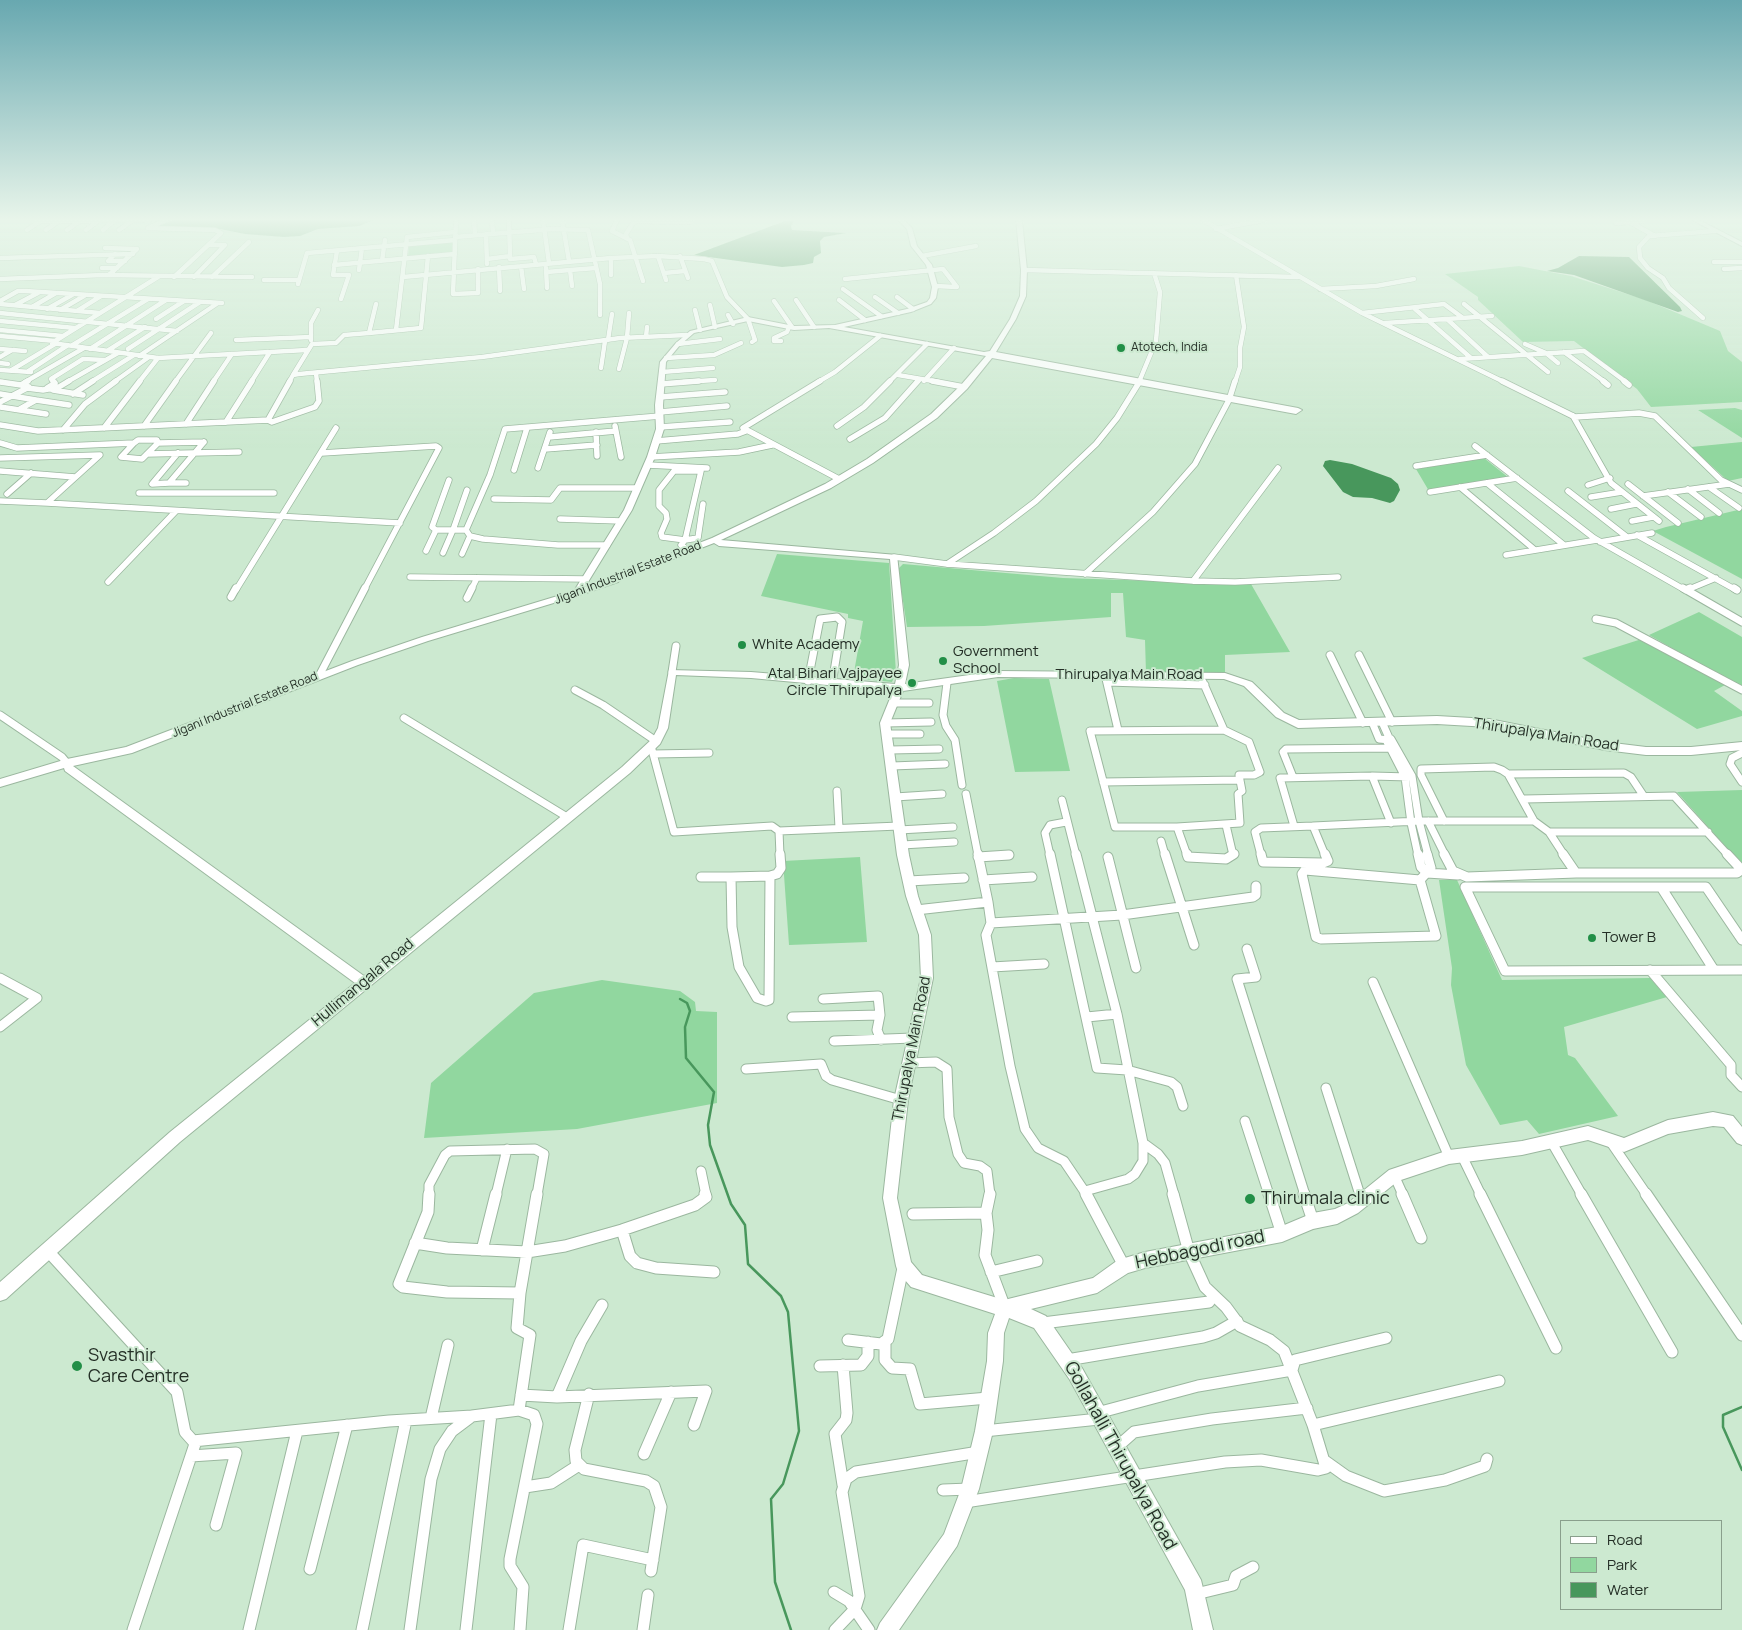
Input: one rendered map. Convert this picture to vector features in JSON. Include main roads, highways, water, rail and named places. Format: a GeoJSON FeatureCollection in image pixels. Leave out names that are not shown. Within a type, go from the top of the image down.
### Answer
{"type":"FeatureCollection","features":[{"type":"Feature","properties":{"kind":"water"},"geometry":{"type":"Polygon","coordinates":[[[1633,296],[1669,296],[1680,307],[1682,311],[1678,312],[1633,296]]]}},
{"type":"Feature","properties":{"kind":"water"},"geometry":{"type":"Polygon","coordinates":[[[1330,460],[1352,464],[1391,478],[1398,484],[1400,490],[1394,501],[1390,503],[1372,498],[1353,497],[1343,492],[1323,466],[1325,461],[1330,460]]]}},
{"type":"Feature","properties":{"kind":"waterway"},"geometry":{"type":"LineString","coordinates":[[680,999],[687,1003],[690,1011],[685,1027],[686,1058],[714,1092],[708,1125],[710,1145],[731,1204],[745,1225],[748,1264],[781,1296],[788,1312],[799,1431],[783,1484],[771,1499],[775,1582],[791,1630]]}},
{"type":"Feature","properties":{"kind":"waterway"},"geometry":{"type":"LineString","coordinates":[[1742,1407],[1723,1415],[1723,1427],[1742,1470]]}},
{"type":"Feature","properties":{"kind":"place","name":"Atotech, India"},"geometry":{"type":"Point","coordinates":[1121,348]}},
{"type":"Feature","properties":{"kind":"place","name":"White Academy"},"geometry":{"type":"Point","coordinates":[742,645]}},
{"type":"Feature","properties":{"kind":"place","name":"Government School"},"geometry":{"type":"Point","coordinates":[943,661]}},
{"type":"Feature","properties":{"kind":"place","name":"Atal Bihari Vajpayee Circle Thirupalya"},"geometry":{"type":"Point","coordinates":[912,683]}},
{"type":"Feature","properties":{"kind":"place","name":"Tower B"},"geometry":{"type":"Point","coordinates":[1592,938]}},
{"type":"Feature","properties":{"kind":"place","name":"Thirumala clinic"},"geometry":{"type":"Point","coordinates":[1250,1199]}},
{"type":"Feature","properties":{"kind":"place","name":"Svasthir Care Centre"},"geometry":{"type":"Point","coordinates":[77,1366]}}]}
